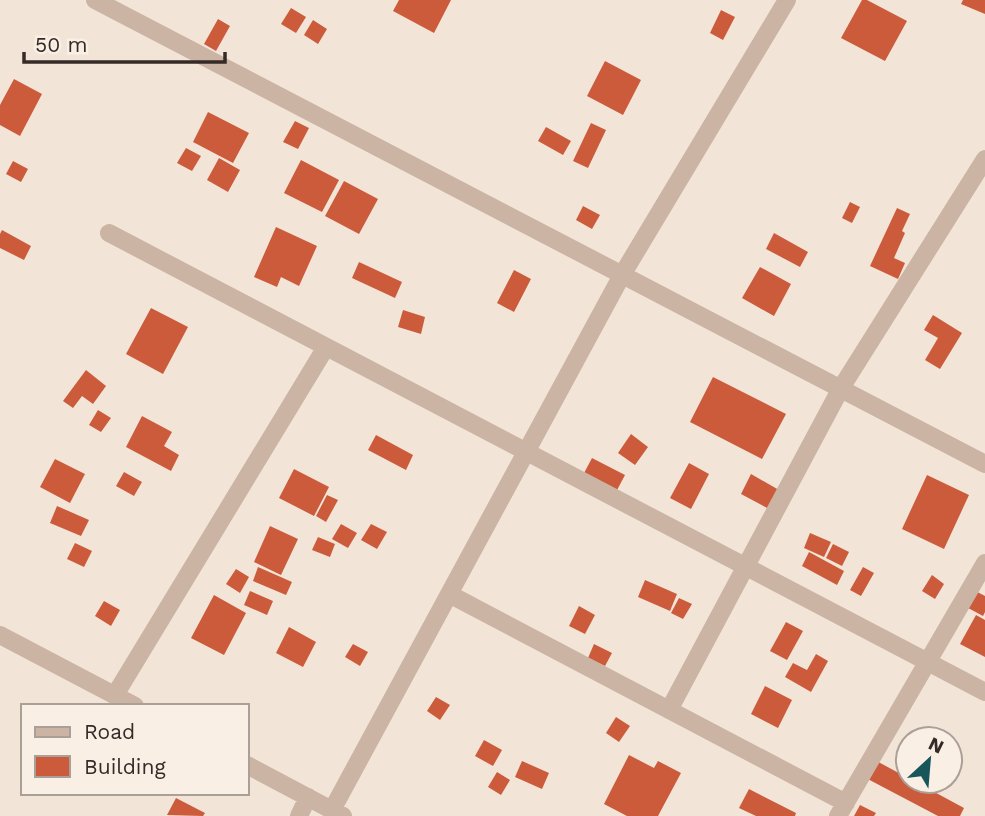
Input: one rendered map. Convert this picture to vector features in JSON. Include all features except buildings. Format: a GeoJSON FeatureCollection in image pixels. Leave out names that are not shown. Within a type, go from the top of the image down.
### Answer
{"type":"FeatureCollection","features":[{"type":"Feature","properties":{"kind":"street"},"geometry":{"type":"LineString","coordinates":[[94,0],[985,464]]}},
{"type":"Feature","properties":{"kind":"street"},"geometry":{"type":"LineString","coordinates":[[248,766],[338,813],[449,594],[622,275],[787,0]]}},
{"type":"Feature","properties":{"kind":"street"},"geometry":{"type":"LineString","coordinates":[[669,710],[841,388],[985,159]]}},
{"type":"Feature","properties":{"kind":"street"},"geometry":{"type":"LineString","coordinates":[[109,233],[985,692]]}},
{"type":"Feature","properties":{"kind":"street"},"geometry":{"type":"LineString","coordinates":[[115,695],[326,347]]}},
{"type":"Feature","properties":{"kind":"street"},"geometry":{"type":"LineString","coordinates":[[449,594],[669,710],[842,809],[985,563]]}},
{"type":"Feature","properties":{"kind":"street"},"geometry":{"type":"LineString","coordinates":[[0,635],[131,704]]}},
{"type":"Feature","properties":{"kind":"street"},"geometry":{"type":"LineString","coordinates":[[299,816],[308,797]]}}]}
